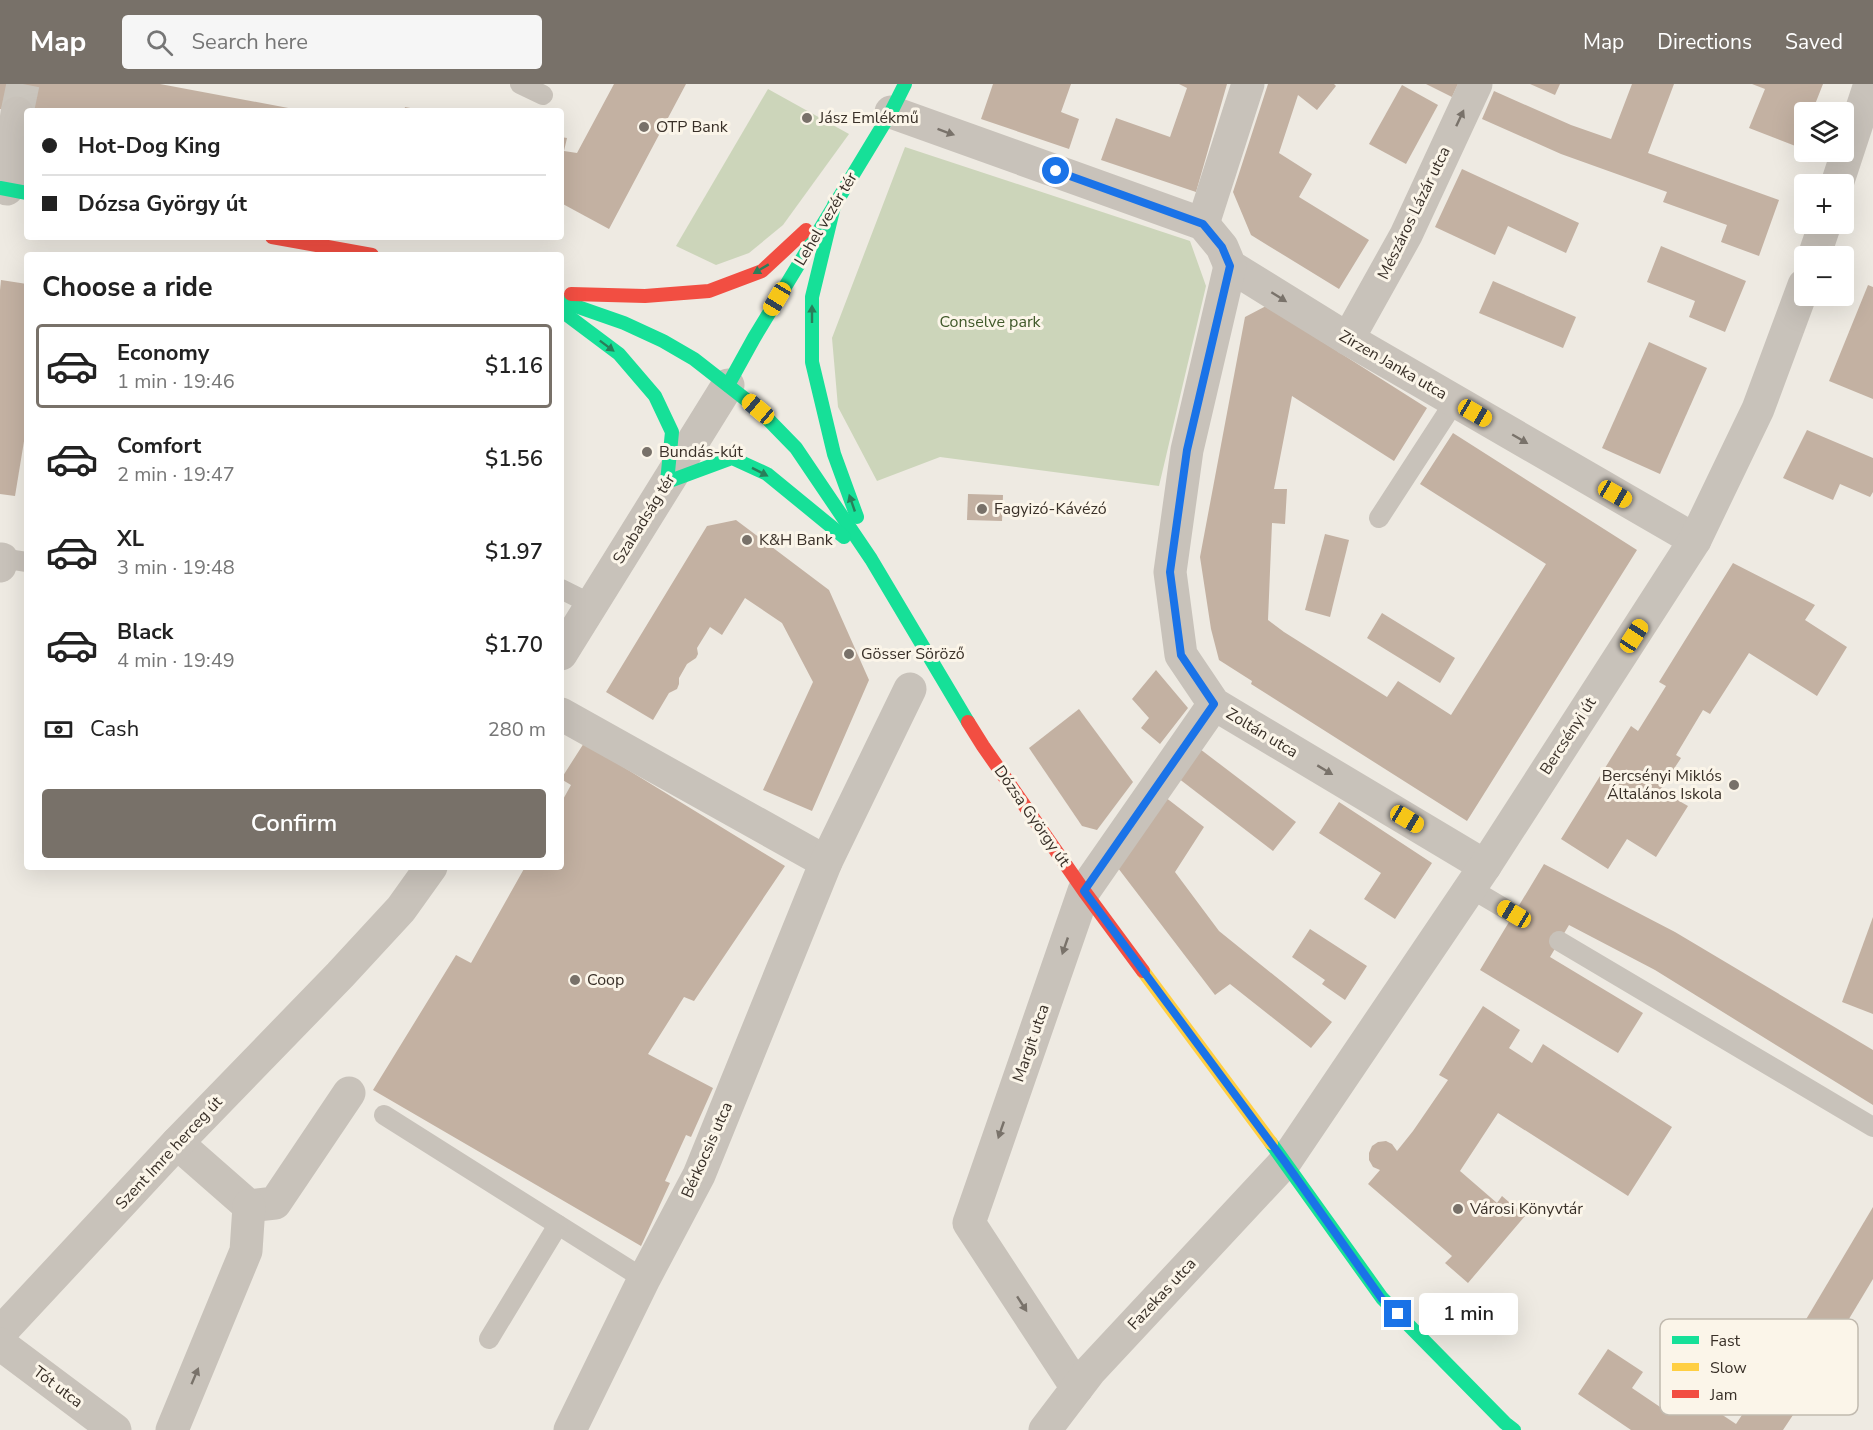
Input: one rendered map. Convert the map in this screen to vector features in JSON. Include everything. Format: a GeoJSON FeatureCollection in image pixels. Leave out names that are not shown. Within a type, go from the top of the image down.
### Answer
{"type":"FeatureCollection","features":[{"type":"Feature","properties":{"kind":"street"},"geometry":{"type":"LineString","coordinates":[[1203,224],[1248,84]]}},
{"type":"Feature","properties":{"kind":"street","name":"Mészáros Lázár utca"},"geometry":{"type":"LineString","coordinates":[[1348,339],[1406,235],[1476,84]]}},
{"type":"Feature","properties":{"kind":"street"},"geometry":{"type":"LineString","coordinates":[[1840,174],[1870,84]]}},
{"type":"Feature","properties":{"kind":"street"},"geometry":{"type":"LineString","coordinates":[[898,98],[1203,224],[1222,247],[1230,266]]}},
{"type":"Feature","properties":{"kind":"street","name":"Lehel vezér tér"},"geometry":{"type":"LineString","coordinates":[[728,385],[898,98]]}},
{"type":"Feature","properties":{"kind":"street"},"geometry":{"type":"LineString","coordinates":[[11,190],[17,113]]}},
{"type":"Feature","properties":{"kind":"street"},"geometry":{"type":"LineString","coordinates":[[564,294],[645,297],[709,291],[762,271],[835,202]]}},
{"type":"Feature","properties":{"kind":"street"},"geometry":{"type":"LineString","coordinates":[[835,202],[812,297],[812,362],[834,453],[871,559]]}},
{"type":"Feature","properties":{"kind":"street"},"geometry":{"type":"LineString","coordinates":[[289,240],[355,252]]}},
{"type":"Feature","properties":{"kind":"street","name":"Zirzen Janka utca"},"geometry":{"type":"LineString","coordinates":[[1230,266],[1348,339],[1695,540]]}},
{"type":"Feature","properties":{"kind":"street","name":"Zoltán utca"},"geometry":{"type":"LineString","coordinates":[[1230,266],[1187,450],[1170,572],[1181,655],[1214,704],[1477,877]]}},
{"type":"Feature","properties":{"kind":"street","name":"Dózsa György út"},"geometry":{"type":"LineString","coordinates":[[564,302],[624,323],[663,341],[694,359],[758,409],[796,448],[871,559],[983,746],[1084,891],[1285,1162],[1382,1299],[1507,1428]]}},
{"type":"Feature","properties":{"kind":"street","name":"Bercsényi út"},"geometry":{"type":"LineString","coordinates":[[1285,1162],[1477,877],[1695,540],[1758,409],[1796,306]]}},
{"type":"Feature","properties":{"kind":"street"},"geometry":{"type":"LineString","coordinates":[[564,312],[619,354],[655,396],[672,432],[667,482],[732,458],[767,474],[871,559]]}},
{"type":"Feature","properties":{"kind":"street","name":"Szabadság tér"},"geometry":{"type":"LineString","coordinates":[[564,649],[728,385]]}},
{"type":"Feature","properties":{"kind":"street","name":"Bérkocsis utca"},"geometry":{"type":"LineString","coordinates":[[570,1430],[644,1279],[699,1175],[826,862],[910,689]]}},
{"type":"Feature","properties":{"kind":"street","name":"Margit utca"},"geometry":{"type":"LineString","coordinates":[[1077,1388],[969,1223],[1084,891],[1214,704]]}},
{"type":"Feature","properties":{"kind":"street"},"geometry":{"type":"LineString","coordinates":[[564,716],[826,862]]}},
{"type":"Feature","properties":{"kind":"street","name":"Szent Imre herceg út"},"geometry":{"type":"LineString","coordinates":[[0,1333],[177,1143],[340,975],[401,909],[429,870]]}},
{"type":"Feature","properties":{"kind":"street"},"geometry":{"type":"LineString","coordinates":[[177,1143],[249,1206],[275,1203],[350,1093]]}},
{"type":"Feature","properties":{"kind":"street","name":"Fazekas utca"},"geometry":{"type":"LineString","coordinates":[[1045,1430],[1090,1371],[1285,1162]]}},
{"type":"Feature","properties":{"kind":"street"},"geometry":{"type":"LineString","coordinates":[[172,1430],[246,1251],[249,1206]]}},
{"type":"Feature","properties":{"kind":"street","name":"Tót utca"},"geometry":{"type":"LineString","coordinates":[[0,1344],[115,1430]]}},
{"type":"Feature","properties":{"kind":"lane"},"geometry":{"type":"LineString","coordinates":[[520,84],[543,95]]}},
{"type":"Feature","properties":{"kind":"lane"},"geometry":{"type":"LineString","coordinates":[[1379,518],[1455,401]]}},
{"type":"Feature","properties":{"kind":"lane"},"geometry":{"type":"LineString","coordinates":[[564,590],[591,604]]}},
{"type":"Feature","properties":{"kind":"lane"},"geometry":{"type":"LineString","coordinates":[[1477,877],[1514,914]]}},
{"type":"Feature","properties":{"kind":"lane"},"geometry":{"type":"LineString","coordinates":[[1559,941],[1873,1127]]}},
{"type":"Feature","properties":{"kind":"lane"},"geometry":{"type":"LineString","coordinates":[[384,1115],[644,1279]]}},
{"type":"Feature","properties":{"kind":"lane"},"geometry":{"type":"LineString","coordinates":[[489,1339],[558,1225]]}},
{"type":"Feature","properties":{"kind":"green space"},"geometry":{"type":"Polygon","coordinates":[[[768,89],[849,134],[783,225],[749,253],[716,265],[676,246],[768,89]]]}},
{"type":"Feature","properties":{"kind":"green space","name":"Conselve park"},"geometry":{"type":"Polygon","coordinates":[[[905,147],[1190,241],[1206,286],[1159,486],[940,457],[877,481],[838,407],[832,338],[905,147]]]}},
{"type":"Feature","properties":{"kind":"building"},"geometry":{"type":"Polygon","coordinates":[[[0,84],[160,84],[288,108],[24,108],[24,113],[0,109],[0,84]]]}},
{"type":"Feature","properties":{"kind":"building"},"geometry":{"type":"Polygon","coordinates":[[[614,84],[686,84],[609,229],[564,205],[564,151],[577,153],[614,84]]]}},
{"type":"Feature","properties":{"kind":"building"},"geometry":{"type":"Polygon","coordinates":[[[993,84],[1071,84],[1061,112],[1079,119],[1069,149],[981,119],[993,84]]]}},
{"type":"Feature","properties":{"kind":"building"},"geometry":{"type":"Polygon","coordinates":[[[1179,84],[1227,84],[1196,192],[1101,160],[1116,118],[1170,137],[1187,88],[1179,84]]]}},
{"type":"Feature","properties":{"kind":"building"},"geometry":{"type":"Polygon","coordinates":[[[1268,84],[1334,84],[1336,86],[1317,110],[1298,95],[1279,153],[1312,174],[1299,197],[1369,240],[1339,289],[1251,235],[1233,192],[1268,84]]]}},
{"type":"Feature","properties":{"kind":"building"},"geometry":{"type":"Polygon","coordinates":[[[1426,84],[1458,84],[1452,97],[1426,84]]]}},
{"type":"Feature","properties":{"kind":"building"},"geometry":{"type":"Polygon","coordinates":[[[1530,84],[1560,84],[1555,95],[1530,84]]]}},
{"type":"Feature","properties":{"kind":"building"},"geometry":{"type":"Polygon","coordinates":[[[1632,84],[1674,84],[1648,153],[1779,200],[1759,256],[1721,242],[1727,225],[1663,202],[1667,192],[1561,154],[1482,119],[1494,91],[1571,125],[1611,139],[1632,84]]]}},
{"type":"Feature","properties":{"kind":"building"},"geometry":{"type":"Polygon","coordinates":[[[1752,84],[1823,84],[1816,102],[1794,102],[1794,145],[1749,128],[1765,89],[1752,84]]]}},
{"type":"Feature","properties":{"kind":"building"},"geometry":{"type":"Polygon","coordinates":[[[1402,85],[1438,105],[1406,164],[1369,144],[1402,85]]]}},
{"type":"Feature","properties":{"kind":"building"},"geometry":{"type":"Polygon","coordinates":[[[1462,169],[1579,223],[1566,253],[1508,226],[1495,255],[1435,227],[1462,169]]]}},
{"type":"Feature","properties":{"kind":"building"},"geometry":{"type":"Polygon","coordinates":[[[1661,246],[1746,281],[1725,332],[1689,317],[1695,301],[1647,282],[1661,246]]]}},
{"type":"Feature","properties":{"kind":"building"},"geometry":{"type":"Polygon","coordinates":[[[1,280],[24,284],[24,441],[15,496],[0,494],[1,280]]]}},
{"type":"Feature","properties":{"kind":"building"},"geometry":{"type":"Polygon","coordinates":[[[1493,281],[1576,317],[1563,348],[1479,313],[1493,281]]]}},
{"type":"Feature","properties":{"kind":"building"},"geometry":{"type":"Polygon","coordinates":[[[1868,285],[1873,287],[1873,399],[1829,381],[1868,285]]]}},
{"type":"Feature","properties":{"kind":"building"},"geometry":{"type":"Polygon","coordinates":[[[1266,306],[1427,408],[1394,461],[1292,396],[1274,489],[1287,489],[1285,524],[1272,523],[1268,620],[1284,632],[1387,697],[1398,681],[1451,715],[1546,564],[1420,484],[1453,433],[1637,550],[1467,821],[1251,684],[1252,681],[1219,660],[1211,629],[1200,557],[1245,317],[1266,306]]]}},
{"type":"Feature","properties":{"kind":"building"},"geometry":{"type":"Polygon","coordinates":[[[1649,342],[1707,368],[1660,474],[1602,448],[1649,342]]]}},
{"type":"Feature","properties":{"kind":"building"},"geometry":{"type":"Polygon","coordinates":[[[1807,430],[1873,458],[1873,492],[1870,497],[1840,484],[1833,500],[1783,478],[1807,430]]]}},
{"type":"Feature","properties":{"kind":"building"},"geometry":{"type":"Polygon","coordinates":[[[968,494],[1003,495],[1002,521],[967,520],[968,494]]]}},
{"type":"Feature","properties":{"kind":"building"},"geometry":{"type":"Polygon","coordinates":[[[736,520],[829,590],[869,680],[812,811],[763,790],[813,682],[782,623],[745,598],[722,635],[710,627],[697,648],[696,658],[687,664],[679,678],[677,689],[669,693],[653,720],[606,692],[707,526],[736,520]]]}},
{"type":"Feature","properties":{"kind":"building"},"geometry":{"type":"Polygon","coordinates":[[[1325,534],[1349,540],[1330,617],[1305,610],[1325,534]]]}},
{"type":"Feature","properties":{"kind":"building"},"geometry":{"type":"Polygon","coordinates":[[[1733,563],[1815,605],[1805,620],[1847,647],[1817,696],[1749,653],[1710,714],[1703,710],[1676,755],[1681,758],[1660,790],[1688,806],[1656,857],[1627,839],[1608,869],[1561,839],[1631,726],[1638,731],[1666,686],[1659,682],[1733,563]]]}},
{"type":"Feature","properties":{"kind":"building"},"geometry":{"type":"Polygon","coordinates":[[[1382,613],[1455,658],[1440,683],[1367,638],[1382,613]]]}},
{"type":"Feature","properties":{"kind":"building"},"geometry":{"type":"Polygon","coordinates":[[[1156,670],[1188,708],[1160,744],[1141,728],[1149,718],[1132,699],[1156,670]]]}},
{"type":"Feature","properties":{"kind":"building"},"geometry":{"type":"Polygon","coordinates":[[[1079,709],[1133,782],[1097,830],[1082,826],[1029,748],[1079,709]]]}},
{"type":"Feature","properties":{"kind":"building","name":"Coop"},"geometry":{"type":"Polygon","coordinates":[[[584,743],[785,866],[694,1001],[684,997],[648,1054],[713,1088],[691,1137],[686,1135],[665,1181],[670,1183],[641,1246],[373,1090],[456,955],[471,963],[523,870],[564,870],[564,798],[571,785],[564,781],[564,774],[584,743]]]}},
{"type":"Feature","properties":{"kind":"building"},"geometry":{"type":"Polygon","coordinates":[[[1200,749],[1296,822],[1273,851],[1178,778],[1200,749]]]}},
{"type":"Feature","properties":{"kind":"building"},"geometry":{"type":"Polygon","coordinates":[[[1165,797],[1204,827],[1175,872],[1219,931],[1332,1022],[1311,1048],[1230,984],[1215,995],[1118,868],[1165,797]]]}},
{"type":"Feature","properties":{"kind":"building"},"geometry":{"type":"Polygon","coordinates":[[[1339,802],[1432,863],[1395,919],[1364,899],[1381,873],[1319,833],[1339,802]]]}},
{"type":"Feature","properties":{"kind":"building"},"geometry":{"type":"Polygon","coordinates":[[[1544,864],[1675,932],[1873,1050],[1873,1105],[1655,970],[1569,925],[1550,957],[1643,1013],[1618,1053],[1480,970],[1544,864]]]}},
{"type":"Feature","properties":{"kind":"building"},"geometry":{"type":"Polygon","coordinates":[[[1873,917],[1873,1014],[1842,1002],[1873,917]]]}},
{"type":"Feature","properties":{"kind":"building"},"geometry":{"type":"Polygon","coordinates":[[[1310,929],[1367,966],[1345,1000],[1322,984],[1325,980],[1292,957],[1310,929]]]}},
{"type":"Feature","properties":{"kind":"building"},"geometry":{"type":"Polygon","coordinates":[[[1483,1006],[1520,1030],[1509,1048],[1532,1063],[1543,1044],[1672,1127],[1628,1196],[1498,1113],[1460,1171],[1497,1203],[1502,1196],[1525,1216],[1468,1283],[1445,1263],[1452,1256],[1368,1184],[1380,1170],[1373,1167],[1369,1160],[1369,1153],[1372,1146],[1386,1141],[1392,1144],[1397,1151],[1413,1131],[1448,1080],[1439,1075],[1483,1006]]]}},
{"type":"Feature","properties":{"kind":"building"},"geometry":{"type":"Polygon","coordinates":[[[1873,1207],[1873,1279],[1849,1319],[1806,1319],[1873,1207]]]}},
{"type":"Feature","properties":{"kind":"building"},"geometry":{"type":"Polygon","coordinates":[[[1608,1349],[1643,1372],[1632,1388],[1660,1407],[1660,1415],[1722,1415],[1736,1424],[1742,1415],[1793,1415],[1783,1430],[1631,1430],[1578,1394],[1608,1349]]]}},
{"type":"Feature","properties":{"kind":"tunnel"},"geometry":{"type":"LineString","coordinates":[[17,113],[23,84]]}},
{"type":"Feature","properties":{"kind":"traffic: fast"},"geometry":{"type":"LineString","coordinates":[[728,385],[891,112],[905,84]]}},
{"type":"Feature","properties":{"kind":"traffic: fast"},"geometry":{"type":"LineString","coordinates":[[0,188],[24,192]]}},
{"type":"Feature","properties":{"kind":"traffic: fast"},"geometry":{"type":"LineString","coordinates":[[835,202],[812,297],[812,362],[834,454],[857,517]]}},
{"type":"Feature","properties":{"kind":"traffic: fast"},"geometry":{"type":"LineString","coordinates":[[564,302],[624,323],[663,341],[694,359],[758,409],[796,448],[871,559],[968,722]]}},
{"type":"Feature","properties":{"kind":"traffic: fast"},"geometry":{"type":"LineString","coordinates":[[564,313],[619,354],[655,396],[672,432],[667,482],[732,458],[767,474],[844,537]]}},
{"type":"Feature","properties":{"kind":"traffic: fast"},"geometry":{"type":"LineString","coordinates":[[1271,1143],[1382,1298],[1514,1430]]}},
{"type":"Feature","properties":{"kind":"traffic: slow"},"geometry":{"type":"LineString","coordinates":[[1143,971],[1271,1143]]}},
{"type":"Feature","properties":{"kind":"traffic: jam"},"geometry":{"type":"LineString","coordinates":[[571,294],[645,296],[709,291],[762,271],[806,230]]}},
{"type":"Feature","properties":{"kind":"traffic: jam"},"geometry":{"type":"LineString","coordinates":[[289,240],[355,252]]}},
{"type":"Feature","properties":{"kind":"traffic: jam"},"geometry":{"type":"LineString","coordinates":[[968,722],[1084,891],[1143,971]]}},
{"type":"Feature","properties":{"kind":"place","name":"Jász Emlékmű"},"geometry":{"type":"Point","coordinates":[807,118]}},
{"type":"Feature","properties":{"kind":"place","name":"OTP Bank"},"geometry":{"type":"Point","coordinates":[644,127]}},
{"type":"Feature","properties":{"kind":"place","name":"Bundás-kút"},"geometry":{"type":"Point","coordinates":[647,452]}},
{"type":"Feature","properties":{"kind":"place","name":"Fagyizó-Kávézó"},"geometry":{"type":"Point","coordinates":[982,509]}},
{"type":"Feature","properties":{"kind":"place","name":"K&H Bank"},"geometry":{"type":"Point","coordinates":[747,540]}},
{"type":"Feature","properties":{"kind":"place","name":"Gösser Söröző"},"geometry":{"type":"Point","coordinates":[849,654]}},
{"type":"Feature","properties":{"kind":"place","name":"Bercsényi Miklós Általános Iskola"},"geometry":{"type":"Point","coordinates":[1734,785]}},
{"type":"Feature","properties":{"kind":"place","name":"Coop"},"geometry":{"type":"Point","coordinates":[575,980]}},
{"type":"Feature","properties":{"kind":"place","name":"Városi Könyvtár"},"geometry":{"type":"Point","coordinates":[1458,1209]}},
{"type":"Feature","properties":{"kind":"route"},"geometry":{"type":"LineString","coordinates":[[1056,171],[1203,224],[1222,247],[1230,266],[1187,450],[1170,572],[1181,655],[1214,704],[1084,891],[1285,1162],[1382,1299],[1398,1314]]}}]}
